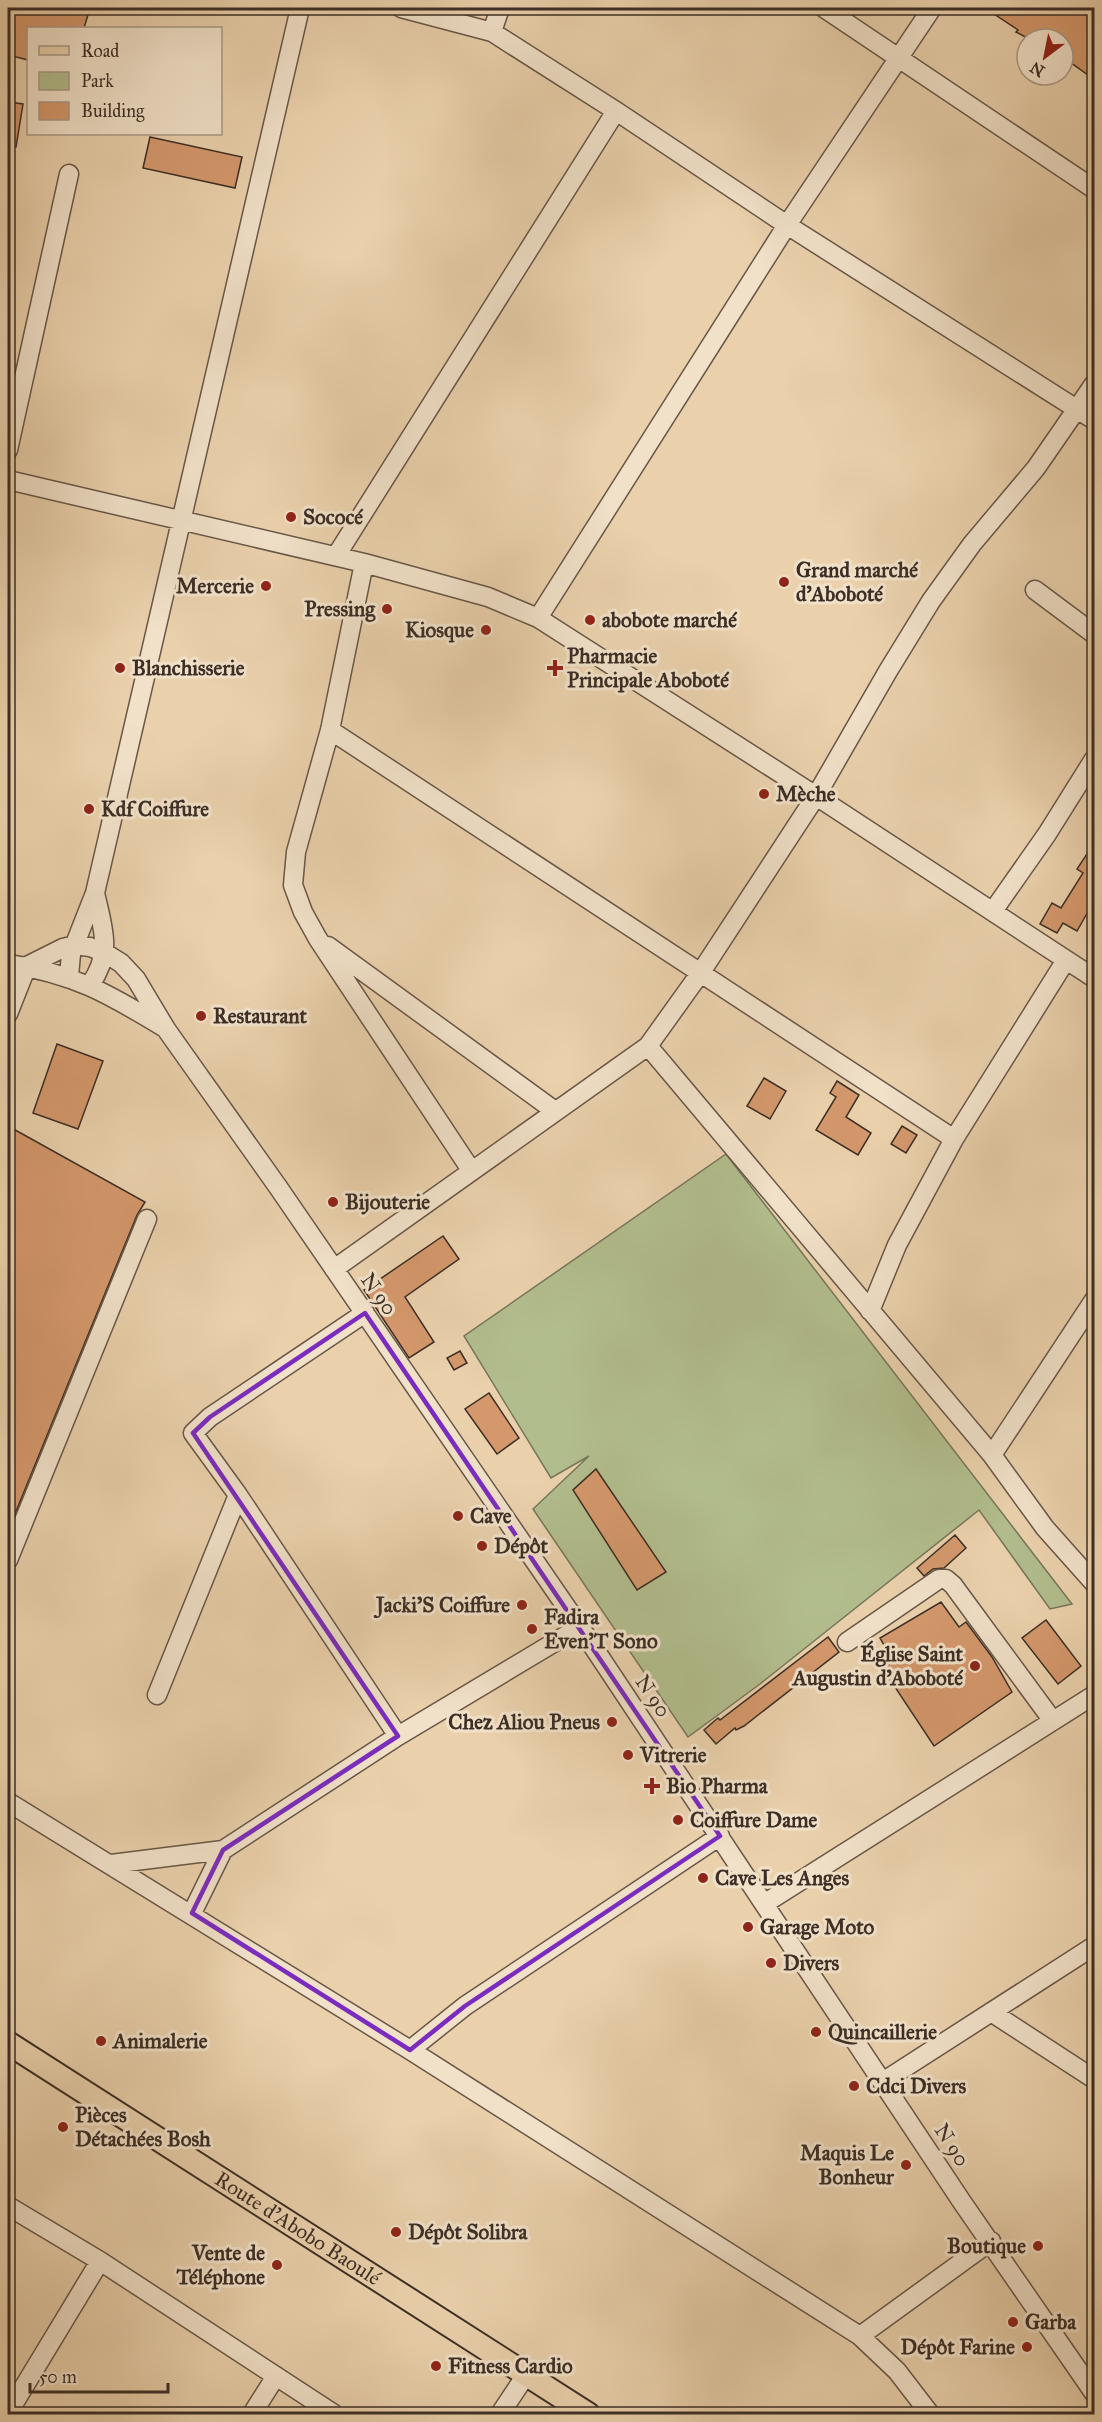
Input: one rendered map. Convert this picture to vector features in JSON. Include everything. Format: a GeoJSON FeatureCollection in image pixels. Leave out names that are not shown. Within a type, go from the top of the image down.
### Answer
{"type":"FeatureCollection","features":[{"type":"Feature","properties":{"kind":"main road","name":"Route d'Abobo Baoulé"},"geometry":{"type":"LineString","coordinates":[[8,2043],[588,2415]]}},
{"type":"Feature","properties":{"kind":"street"},"geometry":{"type":"LineString","coordinates":[[69,976],[69,963],[95,893],[300,8]]}},
{"type":"Feature","properties":{"kind":"street"},"geometry":{"type":"LineString","coordinates":[[401,8],[492,32],[787,225],[1095,420]]}},
{"type":"Feature","properties":{"kind":"street"},"geometry":{"type":"LineString","coordinates":[[492,32],[500,8]]}},
{"type":"Feature","properties":{"kind":"street"},"geometry":{"type":"LineString","coordinates":[[824,8],[1095,189]]}},
{"type":"Feature","properties":{"kind":"street"},"geometry":{"type":"LineString","coordinates":[[538,618],[787,225],[932,8]]}},
{"type":"Feature","properties":{"kind":"street"},"geometry":{"type":"LineString","coordinates":[[336,556],[616,111]]}},
{"type":"Feature","properties":{"kind":"street"},"geometry":{"type":"LineString","coordinates":[[8,450],[69,174]]}},
{"type":"Feature","properties":{"kind":"street"},"geometry":{"type":"LineString","coordinates":[[334,1269],[648,1046],[701,972],[816,796],[888,671],[932,601],[972,544],[1036,468],[1095,384]]}},
{"type":"Feature","properties":{"kind":"street"},"geometry":{"type":"LineString","coordinates":[[8,480],[364,563],[488,597],[538,618],[1095,978]]}},
{"type":"Feature","properties":{"kind":"street"},"geometry":{"type":"LineString","coordinates":[[364,563],[330,730],[296,852],[293,885],[303,912],[318,939],[471,1170]]}},
{"type":"Feature","properties":{"kind":"street"},"geometry":{"type":"LineString","coordinates":[[1035,590],[1095,634]]}},
{"type":"Feature","properties":{"kind":"street"},"geometry":{"type":"LineString","coordinates":[[330,730],[954,1139]]}},
{"type":"Feature","properties":{"kind":"street"},"geometry":{"type":"LineString","coordinates":[[993,911],[1047,834],[1095,759]]}},
{"type":"Feature","properties":{"kind":"street"},"geometry":{"type":"LineString","coordinates":[[90,985],[98,973],[105,953],[95,893]]}},
{"type":"Feature","properties":{"kind":"street"},"geometry":{"type":"LineString","coordinates":[[318,939],[555,1111]]}},
{"type":"Feature","properties":{"kind":"street"},"geometry":{"type":"LineString","coordinates":[[8,1014],[27,966],[63,948],[75,945]]}},
{"type":"Feature","properties":{"kind":"street","name":"N 90"},"geometry":{"type":"LineString","coordinates":[[75,945],[90,947],[105,953],[121,963],[136,979],[166,1029],[365,1313],[580,1627],[884,2081],[962,2202],[1095,2393]]}},
{"type":"Feature","properties":{"kind":"street"},"geometry":{"type":"LineString","coordinates":[[870,1311],[897,1245],[954,1139],[1066,960]]}},
{"type":"Feature","properties":{"kind":"street","name":"N 90"},"geometry":{"type":"LineString","coordinates":[[8,964],[69,976],[90,985],[166,1029]]}},
{"type":"Feature","properties":{"kind":"street"},"geometry":{"type":"LineString","coordinates":[[648,1046],[992,1455],[1045,1528],[1095,1583]]}},
{"type":"Feature","properties":{"kind":"street"},"geometry":{"type":"LineString","coordinates":[[8,1560],[147,1219]]}},
{"type":"Feature","properties":{"kind":"street"},"geometry":{"type":"LineString","coordinates":[[992,1455],[1095,1300]]}},
{"type":"Feature","properties":{"kind":"street"},"geometry":{"type":"LineString","coordinates":[[365,1313],[210,1417],[194,1433],[238,1495],[398,1736]]}},
{"type":"Feature","properties":{"kind":"street"},"geometry":{"type":"LineString","coordinates":[[157,1695],[238,1495]]}},
{"type":"Feature","properties":{"kind":"street"},"geometry":{"type":"LineString","coordinates":[[847,1642],[939,1580],[946,1580],[953,1584],[1053,1721]]}},
{"type":"Feature","properties":{"kind":"street"},"geometry":{"type":"LineString","coordinates":[[111,1864],[223,1850],[398,1736],[580,1627]]}},
{"type":"Feature","properties":{"kind":"street"},"geometry":{"type":"LineString","coordinates":[[764,1904],[1094,1694]]}},
{"type":"Feature","properties":{"kind":"street"},"geometry":{"type":"LineString","coordinates":[[8,1802],[192,1913],[860,2336],[897,2371],[930,2415]]}},
{"type":"Feature","properties":{"kind":"street"},"geometry":{"type":"LineString","coordinates":[[410,2050],[465,2006],[720,1836]]}},
{"type":"Feature","properties":{"kind":"street"},"geometry":{"type":"LineString","coordinates":[[192,1913],[223,1850]]}},
{"type":"Feature","properties":{"kind":"street"},"geometry":{"type":"LineString","coordinates":[[884,2081],[1095,1946]]}},
{"type":"Feature","properties":{"kind":"street"},"geometry":{"type":"LineString","coordinates":[[992,2012],[1095,2079]]}},
{"type":"Feature","properties":{"kind":"street"},"geometry":{"type":"LineString","coordinates":[[8,2206],[100,2261],[334,2415]]}},
{"type":"Feature","properties":{"kind":"street"},"geometry":{"type":"LineString","coordinates":[[860,2336],[991,2241]]}},
{"type":"Feature","properties":{"kind":"street"},"geometry":{"type":"LineString","coordinates":[[8,2413],[100,2261]]}},
{"type":"Feature","properties":{"kind":"street"},"geometry":{"type":"LineString","coordinates":[[500,2415],[526,2375]]}},
{"type":"Feature","properties":{"kind":"street"},"geometry":{"type":"LineString","coordinates":[[252,2415],[276,2376]]}},
{"type":"Feature","properties":{"kind":"highlighted area"},"geometry":{"type":"Polygon","coordinates":[[[365,1313],[720,1836],[465,2006],[410,2050],[192,1913],[223,1850],[398,1736],[193,1433],[210,1417],[365,1313]]]}},
{"type":"Feature","properties":{"kind":"green space"},"geometry":{"type":"Polygon","coordinates":[[[726,1154],[1072,1604],[1050,1609],[979,1510],[760,1684],[688,1737],[533,1509],[589,1456],[551,1478],[464,1336],[726,1154]]]}},
{"type":"Feature","properties":{"kind":"building"},"geometry":{"type":"Polygon","coordinates":[[[8,8],[90,8],[84,27],[27,27],[27,60],[8,55],[8,8]]]}},
{"type":"Feature","properties":{"kind":"building"},"geometry":{"type":"Polygon","coordinates":[[[985,8],[1095,8],[1095,80],[1075,66],[1075,27],[1015,28],[985,8]]]}},
{"type":"Feature","properties":{"kind":"building"},"geometry":{"type":"Polygon","coordinates":[[[8,102],[23,104],[16,147],[8,146],[8,102]]]}},
{"type":"Feature","properties":{"kind":"building"},"geometry":{"type":"Polygon","coordinates":[[[150,137],[242,157],[235,188],[143,168],[150,137]]]}},
{"type":"Feature","properties":{"kind":"building"},"geometry":{"type":"Polygon","coordinates":[[[1095,842],[1095,914],[1089,910],[1077,931],[1063,923],[1057,933],[1040,924],[1052,903],[1061,908],[1083,873],[1077,869],[1095,842]]]}},
{"type":"Feature","properties":{"kind":"building"},"geometry":{"type":"Polygon","coordinates":[[[57,1044],[103,1061],[78,1129],[33,1113],[57,1044]]]}},
{"type":"Feature","properties":{"kind":"building"},"geometry":{"type":"Polygon","coordinates":[[[764,1078],[786,1091],[770,1119],[747,1106],[764,1078]]]}},
{"type":"Feature","properties":{"kind":"building"},"geometry":{"type":"Polygon","coordinates":[[[837,1081],[859,1095],[846,1117],[871,1133],[858,1155],[816,1130],[836,1097],[830,1093],[837,1081]]]}},
{"type":"Feature","properties":{"kind":"building"},"geometry":{"type":"Polygon","coordinates":[[[8,1126],[145,1202],[137,1215],[8,1531],[8,1126]]]}},
{"type":"Feature","properties":{"kind":"building"},"geometry":{"type":"Polygon","coordinates":[[[902,1126],[917,1135],[906,1153],[891,1144],[902,1126]]]}},
{"type":"Feature","properties":{"kind":"building"},"geometry":{"type":"Polygon","coordinates":[[[443,1236],[459,1259],[405,1297],[434,1342],[409,1358],[364,1290],[443,1236]]]}},
{"type":"Feature","properties":{"kind":"building"},"geometry":{"type":"Polygon","coordinates":[[[460,1351],[467,1363],[454,1370],[447,1358],[460,1351]]]}},
{"type":"Feature","properties":{"kind":"building"},"geometry":{"type":"Polygon","coordinates":[[[489,1393],[519,1438],[497,1454],[465,1409],[489,1393]]]}},
{"type":"Feature","properties":{"kind":"building"},"geometry":{"type":"Polygon","coordinates":[[[596,1469],[666,1572],[637,1590],[573,1490],[596,1469]]]}},
{"type":"Feature","properties":{"kind":"building"},"geometry":{"type":"Polygon","coordinates":[[[955,1535],[966,1548],[944,1568],[933,1569],[924,1576],[917,1568],[955,1535]]]}},
{"type":"Feature","properties":{"kind":"building"},"geometry":{"type":"Polygon","coordinates":[[[941,1602],[959,1627],[966,1622],[992,1657],[1012,1692],[934,1746],[883,1669],[893,1661],[880,1638],[941,1602]]]}},
{"type":"Feature","properties":{"kind":"building"},"geometry":{"type":"Polygon","coordinates":[[[1046,1620],[1081,1666],[1058,1684],[1022,1638],[1046,1620]]]}},
{"type":"Feature","properties":{"kind":"building"},"geometry":{"type":"Polygon","coordinates":[[[828,1637],[839,1652],[744,1726],[736,1730],[735,1728],[716,1744],[704,1730],[718,1718],[720,1720],[828,1637]]]}},
{"type":"Feature","properties":{"kind":"place","name":"Sococé"},"geometry":{"type":"Point","coordinates":[291,517]}},
{"type":"Feature","properties":{"kind":"place","name":"Grand marché d’Aboboté"},"geometry":{"type":"Point","coordinates":[784,582]}},
{"type":"Feature","properties":{"kind":"place","name":"Mercerie"},"geometry":{"type":"Point","coordinates":[266,586]}},
{"type":"Feature","properties":{"kind":"place","name":"Pressing"},"geometry":{"type":"Point","coordinates":[387,609]}},
{"type":"Feature","properties":{"kind":"place","name":"abobote marché"},"geometry":{"type":"Point","coordinates":[590,620]}},
{"type":"Feature","properties":{"kind":"place","name":"Kiosque"},"geometry":{"type":"Point","coordinates":[486,630]}},
{"type":"Feature","properties":{"kind":"place","name":"Blanchisserie"},"geometry":{"type":"Point","coordinates":[120,668]}},
{"type":"Feature","properties":{"kind":"place","name":"Pharmacie Principale Aboboté"},"geometry":{"type":"Point","coordinates":[555,668]}},
{"type":"Feature","properties":{"kind":"place","name":"Mèche"},"geometry":{"type":"Point","coordinates":[764,794]}},
{"type":"Feature","properties":{"kind":"place","name":"Kdf Coiffure"},"geometry":{"type":"Point","coordinates":[89,809]}},
{"type":"Feature","properties":{"kind":"place","name":"Restaurant"},"geometry":{"type":"Point","coordinates":[201,1016]}},
{"type":"Feature","properties":{"kind":"place","name":"Bijouterie"},"geometry":{"type":"Point","coordinates":[333,1202]}},
{"type":"Feature","properties":{"kind":"place","name":"Cave"},"geometry":{"type":"Point","coordinates":[458,1516]}},
{"type":"Feature","properties":{"kind":"place","name":"Dépôt"},"geometry":{"type":"Point","coordinates":[482,1546]}},
{"type":"Feature","properties":{"kind":"place","name":"Jacki'S Coiffure"},"geometry":{"type":"Point","coordinates":[522,1605]}},
{"type":"Feature","properties":{"kind":"place","name":"Fadira Even'T Sono"},"geometry":{"type":"Point","coordinates":[532,1629]}},
{"type":"Feature","properties":{"kind":"place","name":"Église Saint Augustin d’Aboboté"},"geometry":{"type":"Point","coordinates":[975,1666]}},
{"type":"Feature","properties":{"kind":"place","name":"Chez Aliou Pneus"},"geometry":{"type":"Point","coordinates":[612,1722]}},
{"type":"Feature","properties":{"kind":"place","name":"Vitrerie"},"geometry":{"type":"Point","coordinates":[628,1755]}},
{"type":"Feature","properties":{"kind":"place","name":"Bio Pharma"},"geometry":{"type":"Point","coordinates":[652,1786]}},
{"type":"Feature","properties":{"kind":"place","name":"Coiffure Dame"},"geometry":{"type":"Point","coordinates":[678,1820]}},
{"type":"Feature","properties":{"kind":"place","name":"Cave Les Anges"},"geometry":{"type":"Point","coordinates":[703,1878]}},
{"type":"Feature","properties":{"kind":"place","name":"Garage Moto"},"geometry":{"type":"Point","coordinates":[748,1927]}},
{"type":"Feature","properties":{"kind":"place","name":"Divers"},"geometry":{"type":"Point","coordinates":[771,1963]}},
{"type":"Feature","properties":{"kind":"place","name":"Quincaillerie"},"geometry":{"type":"Point","coordinates":[816,2032]}},
{"type":"Feature","properties":{"kind":"place","name":"Animalerie"},"geometry":{"type":"Point","coordinates":[101,2041]}},
{"type":"Feature","properties":{"kind":"place","name":"Cdci Divers"},"geometry":{"type":"Point","coordinates":[854,2086]}},
{"type":"Feature","properties":{"kind":"place","name":"Pièces Détachées Bosh"},"geometry":{"type":"Point","coordinates":[63,2127]}},
{"type":"Feature","properties":{"kind":"place","name":"Maquis Le Bonheur"},"geometry":{"type":"Point","coordinates":[906,2165]}},
{"type":"Feature","properties":{"kind":"place","name":"Dépôt Solibra"},"geometry":{"type":"Point","coordinates":[396,2232]}},
{"type":"Feature","properties":{"kind":"place","name":"Boutique"},"geometry":{"type":"Point","coordinates":[1038,2246]}},
{"type":"Feature","properties":{"kind":"place","name":"Vente de Téléphone"},"geometry":{"type":"Point","coordinates":[277,2265]}},
{"type":"Feature","properties":{"kind":"place","name":"Garba"},"geometry":{"type":"Point","coordinates":[1013,2322]}},
{"type":"Feature","properties":{"kind":"place","name":"Dépôt Farine"},"geometry":{"type":"Point","coordinates":[1027,2347]}},
{"type":"Feature","properties":{"kind":"place","name":"Fitness Cardio"},"geometry":{"type":"Point","coordinates":[436,2366]}}]}
